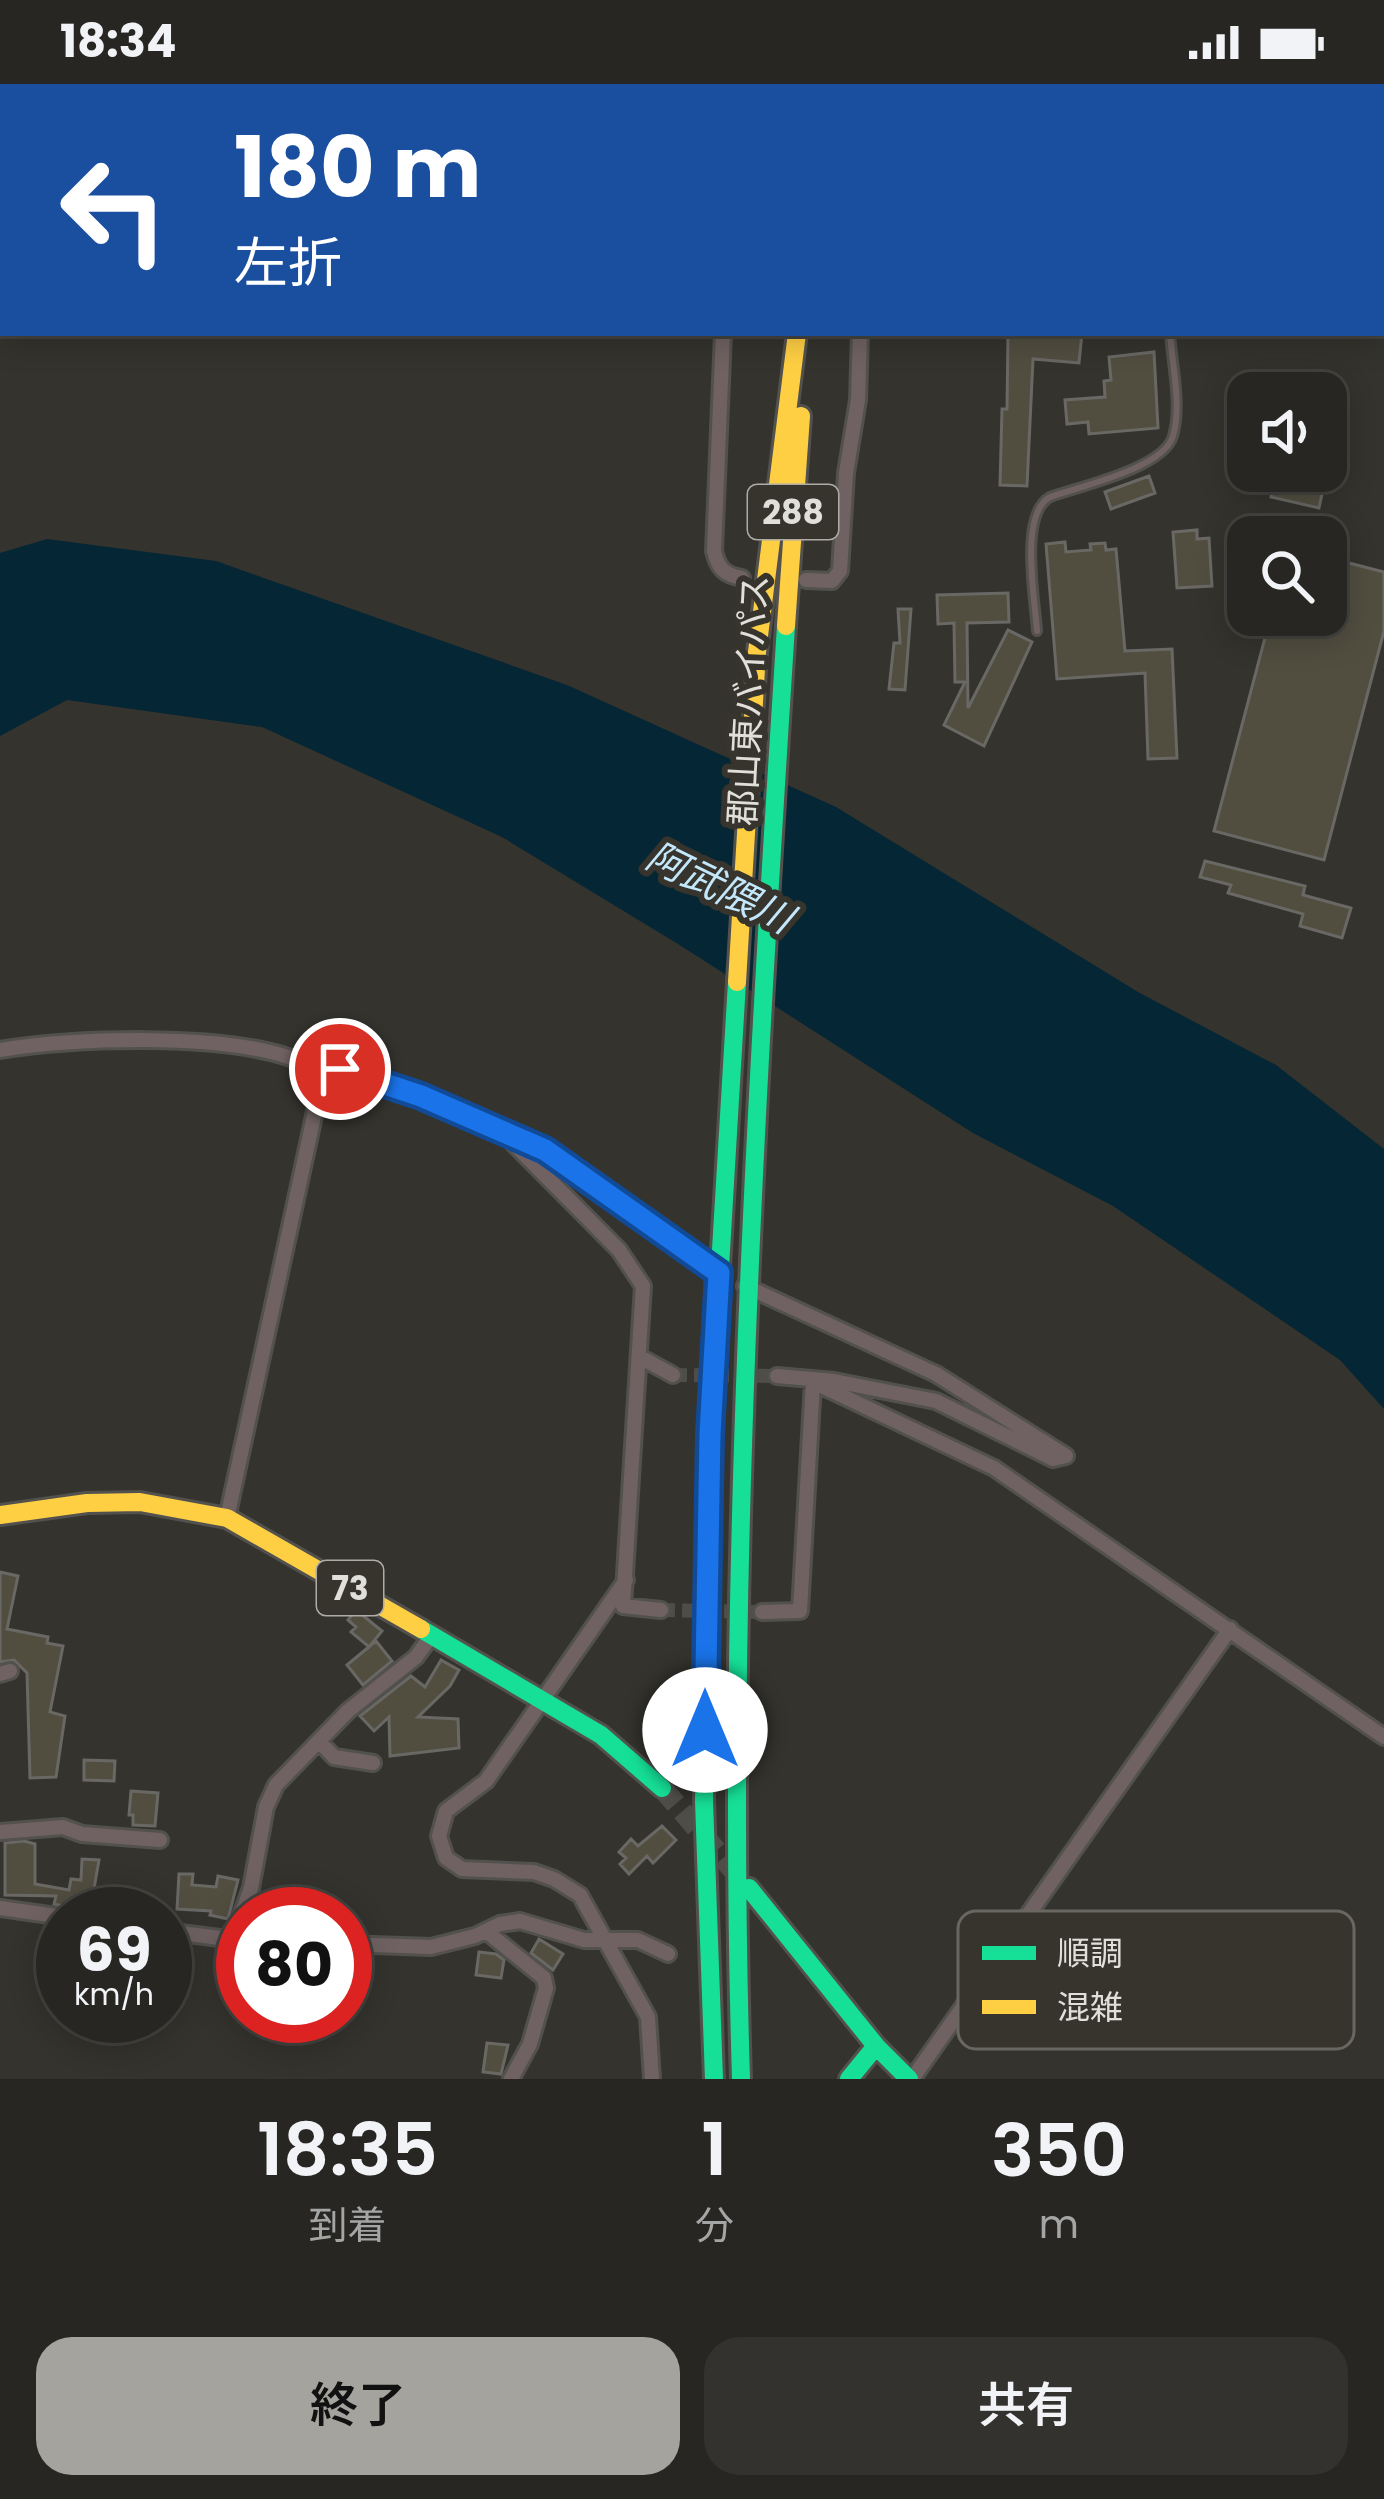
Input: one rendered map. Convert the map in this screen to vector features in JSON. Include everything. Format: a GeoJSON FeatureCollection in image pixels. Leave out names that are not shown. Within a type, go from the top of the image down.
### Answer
{"type":"FeatureCollection","features":[{"type":"Feature","properties":{"kind":"main road","name":"288"},"geometry":{"type":"LineString","coordinates":[[714,2079],[704,1801],[705,1596],[719,1273],[756,680],[797,336]]}},
{"type":"Feature","properties":{"kind":"main road","name":"郡山東バイパス"},"geometry":{"type":"LineString","coordinates":[[741,2079],[733,1737],[746,1250],[807,336]]}},
{"type":"Feature","properties":{"kind":"main road","name":"73"},"geometry":{"type":"LineString","coordinates":[[0,1515],[131,1499],[178,1504],[227,1518],[542,1698],[601,1736],[662,1788]]}},
{"type":"Feature","properties":{"kind":"main road"},"geometry":{"type":"LineString","coordinates":[[749,1888],[876,2046],[910,2079]]}},
{"type":"Feature","properties":{"kind":"main road"},"geometry":{"type":"LineString","coordinates":[[849,2079],[876,2046]]}},
{"type":"Feature","properties":{"kind":"street"},"geometry":{"type":"LineString","coordinates":[[722,336],[714,550],[718,567],[742,578]]}},
{"type":"Feature","properties":{"kind":"street"},"geometry":{"type":"LineString","coordinates":[[806,580],[832,581],[840,571],[860,336]]}},
{"type":"Feature","properties":{"kind":"street"},"geometry":{"type":"LineString","coordinates":[[0,1050],[145,1040],[214,1046],[294,1058],[322,1079]]}},
{"type":"Feature","properties":{"kind":"street"},"geometry":{"type":"LineString","coordinates":[[227,1518],[322,1079],[340,1069],[421,1096],[545,1150],[719,1273]]}},
{"type":"Feature","properties":{"kind":"street"},"geometry":{"type":"LineString","coordinates":[[500,1131],[620,1250],[643,1286],[623,1606],[661,1610]]}},
{"type":"Feature","properties":{"kind":"street"},"geometry":{"type":"LineString","coordinates":[[745,1286],[936,1374],[1066,1456],[1053,1459],[936,1401],[834,1381],[777,1376]]}},
{"type":"Feature","properties":{"kind":"street"},"geometry":{"type":"LineString","coordinates":[[640,1358],[673,1375]]}},
{"type":"Feature","properties":{"kind":"street"},"geometry":{"type":"LineString","coordinates":[[762,1612],[800,1611],[813,1382]]}},
{"type":"Feature","properties":{"kind":"street"},"geometry":{"type":"LineString","coordinates":[[813,1382],[994,1468],[1384,1736]]}},
{"type":"Feature","properties":{"kind":"street"},"geometry":{"type":"LineString","coordinates":[[626,1580],[487,1781],[446,1811],[440,1828],[441,1847],[455,1865],[472,1872],[534,1873],[580,1895],[648,2017],[652,2079]]}},
{"type":"Feature","properties":{"kind":"street"},"geometry":{"type":"LineString","coordinates":[[1029,1911],[1229,1629]]}},
{"type":"Feature","properties":{"kind":"street"},"geometry":{"type":"LineString","coordinates":[[250,1887],[271,1795],[348,1712],[416,1657],[432,1635]]}},
{"type":"Feature","properties":{"kind":"street"},"geometry":{"type":"LineString","coordinates":[[319,1741],[334,1757],[373,1763]]}},
{"type":"Feature","properties":{"kind":"street"},"geometry":{"type":"LineString","coordinates":[[0,1832],[63,1827],[82,1834],[160,1840]]}},
{"type":"Feature","properties":{"kind":"street"},"geometry":{"type":"LineString","coordinates":[[0,1908],[36,1913]]}},
{"type":"Feature","properties":{"kind":"street"},"geometry":{"type":"LineString","coordinates":[[372,1945],[431,1947],[520,1922],[584,1940],[638,1940],[668,1954]]}},
{"type":"Feature","properties":{"kind":"street"},"geometry":{"type":"LineString","coordinates":[[486,1931],[544,1978],[546,1988],[530,2044],[511,2079]]}},
{"type":"Feature","properties":{"kind":"street"},"geometry":{"type":"LineString","coordinates":[[910,2079],[958,2011]]}},
{"type":"Feature","properties":{"kind":"lane"},"geometry":{"type":"LineString","coordinates":[[1037,631],[1032,560],[1035,513],[1050,497],[1148,463],[1166,451],[1175,421],[1170,336]]}},
{"type":"Feature","properties":{"kind":"water","name":"阿武隈川"},"geometry":{"type":"Polygon","coordinates":[[[47,539],[216,561],[567,685],[836,807],[1138,992],[1276,1065],[1384,1149],[1384,1409],[1340,1360],[1113,1206],[973,1133],[502,837],[262,727],[67,700],[0,736],[0,553],[47,539]]]}},
{"type":"Feature","properties":{"kind":"building"},"geometry":{"type":"Polygon","coordinates":[[[1008,336],[1082,336],[1079,363],[1033,359],[1027,486],[1000,485],[1002,409],[1007,409],[1008,336]]]}},
{"type":"Feature","properties":{"kind":"building"},"geometry":{"type":"Polygon","coordinates":[[[1154,352],[1158,428],[1089,434],[1088,422],[1067,424],[1065,400],[1105,397],[1104,381],[1111,380],[1109,357],[1154,352]]]}},
{"type":"Feature","properties":{"kind":"building"},"geometry":{"type":"Polygon","coordinates":[[[1149,476],[1155,493],[1111,509],[1105,492],[1149,476]]]}},
{"type":"Feature","properties":{"kind":"building"},"geometry":{"type":"Polygon","coordinates":[[[1272,492],[1322,492],[1319,508],[1271,497],[1272,492]]]}},
{"type":"Feature","properties":{"kind":"building"},"geometry":{"type":"Polygon","coordinates":[[[1197,530],[1197,539],[1209,538],[1212,586],[1177,588],[1173,532],[1197,530]]]}},
{"type":"Feature","properties":{"kind":"building"},"geometry":{"type":"Polygon","coordinates":[[[1065,542],[1066,552],[1091,550],[1090,544],[1105,543],[1106,550],[1116,549],[1125,651],[1172,649],[1177,758],[1148,759],[1145,673],[1057,679],[1046,544],[1065,542]]]}},
{"type":"Feature","properties":{"kind":"building"},"geometry":{"type":"Polygon","coordinates":[[[1347,562],[1384,572],[1384,631],[1324,860],[1214,831],[1265,636],[1347,636],[1347,562]]]}},
{"type":"Feature","properties":{"kind":"building"},"geometry":{"type":"Polygon","coordinates":[[[1008,593],[1009,622],[967,623],[968,708],[1008,630],[1032,642],[984,746],[944,725],[965,682],[955,682],[954,623],[938,624],[937,595],[1008,593]]]}},
{"type":"Feature","properties":{"kind":"building"},"geometry":{"type":"Polygon","coordinates":[[[898,609],[911,609],[905,690],[889,689],[894,643],[900,643],[898,609]]]}},
{"type":"Feature","properties":{"kind":"building"},"geometry":{"type":"Polygon","coordinates":[[[1205,861],[1305,886],[1303,895],[1351,908],[1342,938],[1300,926],[1303,914],[1228,893],[1231,885],[1200,877],[1205,861]]]}},
{"type":"Feature","properties":{"kind":"building"},"geometry":{"type":"Polygon","coordinates":[[[0,1572],[18,1576],[7,1629],[48,1637],[47,1643],[63,1646],[50,1712],[65,1716],[56,1777],[30,1778],[27,1673],[14,1660],[0,1662],[0,1572]]]}},
{"type":"Feature","properties":{"kind":"building"},"geometry":{"type":"Polygon","coordinates":[[[356,1610],[382,1631],[369,1647],[351,1632],[356,1627],[348,1620],[356,1610]]]}},
{"type":"Feature","properties":{"kind":"building"},"geometry":{"type":"Polygon","coordinates":[[[376,1641],[392,1661],[363,1685],[347,1665],[376,1641]]]}},
{"type":"Feature","properties":{"kind":"building"},"geometry":{"type":"Polygon","coordinates":[[[441,1660],[459,1670],[450,1686],[418,1717],[458,1719],[459,1748],[390,1756],[389,1717],[374,1731],[360,1716],[411,1676],[425,1687],[441,1660]]]}},
{"type":"Feature","properties":{"kind":"building"},"geometry":{"type":"Polygon","coordinates":[[[84,1760],[115,1761],[114,1781],[84,1780],[84,1760]]]}},
{"type":"Feature","properties":{"kind":"building"},"geometry":{"type":"Polygon","coordinates":[[[131,1791],[158,1793],[155,1826],[133,1825],[131,1791]]]}},
{"type":"Feature","properties":{"kind":"building"},"geometry":{"type":"Polygon","coordinates":[[[662,1826],[676,1840],[653,1863],[647,1856],[629,1874],[620,1864],[626,1858],[619,1852],[631,1839],[638,1846],[662,1826]]]}},
{"type":"Feature","properties":{"kind":"building"},"geometry":{"type":"Polygon","coordinates":[[[5,1843],[35,1844],[35,1884],[52,1887],[36,1887],[36,1896],[5,1895],[5,1843]]]}},
{"type":"Feature","properties":{"kind":"building"},"geometry":{"type":"Polygon","coordinates":[[[82,1859],[99,1860],[94,1887],[70,1887],[71,1879],[81,1880],[82,1859]]]}},
{"type":"Feature","properties":{"kind":"building"},"geometry":{"type":"Polygon","coordinates":[[[179,1874],[193,1874],[192,1885],[216,1887],[216,1916],[211,1911],[192,1910],[192,1887],[178,1887],[179,1874]]]}},
{"type":"Feature","properties":{"kind":"building"},"geometry":{"type":"Polygon","coordinates":[[[218,1876],[238,1880],[236,1887],[216,1887],[218,1876]]]}},
{"type":"Feature","properties":{"kind":"building"},"geometry":{"type":"Polygon","coordinates":[[[539,1939],[563,1954],[553,1970],[531,1953],[539,1939]]]}},
{"type":"Feature","properties":{"kind":"building"},"geometry":{"type":"Polygon","coordinates":[[[479,1952],[504,1960],[501,1978],[476,1975],[479,1952]]]}},
{"type":"Feature","properties":{"kind":"building"},"geometry":{"type":"Polygon","coordinates":[[[487,2043],[508,2045],[501,2074],[483,2072],[487,2043]]]}},
{"type":"Feature","properties":{"kind":"tunnel"},"geometry":{"type":"LineString","coordinates":[[673,1375],[777,1376]]}},
{"type":"Feature","properties":{"kind":"tunnel"},"geometry":{"type":"LineString","coordinates":[[661,1610],[762,1612]]}},
{"type":"Feature","properties":{"kind":"tunnel"},"geometry":{"type":"LineString","coordinates":[[662,1788],[741,1879]]}},
{"type":"Feature","properties":{"kind":"traffic: fast"},"geometry":{"type":"LineString","coordinates":[[741,2079],[737,1897],[740,1534],[754,1171],[786,626]]}},
{"type":"Feature","properties":{"kind":"traffic: fast"},"geometry":{"type":"LineString","coordinates":[[714,2079],[704,1801],[710,1434],[737,982]]}},
{"type":"Feature","properties":{"kind":"traffic: fast"},"geometry":{"type":"LineString","coordinates":[[421,1629],[601,1735],[662,1788]]}},
{"type":"Feature","properties":{"kind":"traffic: fast"},"geometry":{"type":"LineString","coordinates":[[749,1888],[876,2046],[909,2079]]}},
{"type":"Feature","properties":{"kind":"traffic: fast"},"geometry":{"type":"LineString","coordinates":[[849,2079],[876,2046]]}},
{"type":"Feature","properties":{"kind":"traffic: slow"},"geometry":{"type":"LineString","coordinates":[[737,982],[757,652],[797,336]]}},
{"type":"Feature","properties":{"kind":"traffic: slow"},"geometry":{"type":"LineString","coordinates":[[786,626],[801,416]]}},
{"type":"Feature","properties":{"kind":"traffic: slow"},"geometry":{"type":"LineString","coordinates":[[0,1515],[87,1503],[140,1502],[227,1518],[421,1629]]}},
{"type":"Feature","properties":{"kind":"route"},"geometry":{"type":"LineString","coordinates":[[340,1069],[421,1096],[545,1150],[719,1273],[705,1596],[705,1730]]}}]}
